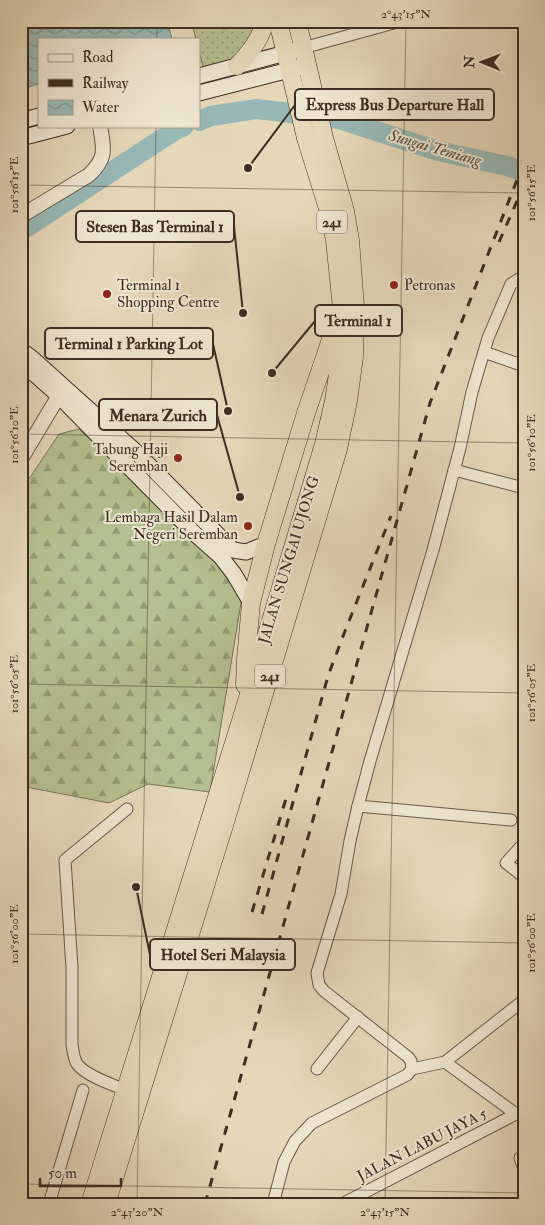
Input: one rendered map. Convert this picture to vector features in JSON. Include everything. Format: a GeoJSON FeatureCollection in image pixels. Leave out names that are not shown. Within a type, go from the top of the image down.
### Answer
{"type":"FeatureCollection","features":[{"type":"Feature","properties":{"kind":"highway"},"geometry":{"type":"LineString","coordinates":[[237,66],[251,52],[265,21]]}},
{"type":"Feature","properties":{"kind":"highway","name":"JALAN SUNGAI UJONG"},"geometry":{"type":"LineString","coordinates":[[90,1204],[244,711],[324,444],[334,401],[341,354],[342,308],[335,240],[307,105],[288,61],[278,21]]}},
{"type":"Feature","properties":{"kind":"highway","name":"JALAN SUNGAI UJONG"},"geometry":{"type":"LineString","coordinates":[[297,21],[305,57],[307,105]]}},
{"type":"Feature","properties":{"kind":"highway","name":"JALAN SUNGAI UJONG"},"geometry":{"type":"LineString","coordinates":[[106,1204],[226,822],[338,449],[346,411],[355,337],[355,307],[350,240],[345,211],[315,138]]}},
{"type":"Feature","properties":{"kind":"highway"},"geometry":{"type":"LineString","coordinates":[[244,711],[251,603],[266,544],[306,413],[342,308]]}},
{"type":"Feature","properties":{"kind":"main road"},"geometry":{"type":"LineString","coordinates":[[200,93],[288,61],[305,57]]}},
{"type":"Feature","properties":{"kind":"main road"},"geometry":{"type":"LineString","coordinates":[[200,76],[237,66],[288,61]]}},
{"type":"Feature","properties":{"kind":"main road"},"geometry":{"type":"LineString","coordinates":[[21,121],[38,116]]}},
{"type":"Feature","properties":{"kind":"main road"},"geometry":{"type":"LineString","coordinates":[[21,138],[59,128]]}},
{"type":"Feature","properties":{"kind":"main road"},"geometry":{"type":"LineString","coordinates":[[21,350],[195,534],[225,563],[234,574],[251,603]]}},
{"type":"Feature","properties":{"kind":"main road"},"geometry":{"type":"LineString","coordinates":[[21,362],[62,392],[134,450],[233,550],[246,552],[266,544]]}},
{"type":"Feature","properties":{"kind":"main road"},"geometry":{"type":"LineString","coordinates":[[195,534],[205,534],[204,521]]}},
{"type":"Feature","properties":{"kind":"street"},"geometry":{"type":"LineString","coordinates":[[305,57],[352,36],[401,21]]}},
{"type":"Feature","properties":{"kind":"street"},"geometry":{"type":"LineString","coordinates":[[21,216],[89,175],[97,168],[102,159],[103,145],[100,128]]}},
{"type":"Feature","properties":{"kind":"street"},"geometry":{"type":"LineString","coordinates":[[412,1069],[411,1061],[408,1057],[324,991],[319,985],[317,973],[339,900],[358,806],[370,761],[433,550],[472,392],[484,352],[503,301],[511,284],[524,276]]}},
{"type":"Feature","properties":{"kind":"street"},"geometry":{"type":"LineString","coordinates":[[484,352],[524,366]]}},
{"type":"Feature","properties":{"kind":"street"},"geometry":{"type":"LineString","coordinates":[[21,459],[62,392]]}},
{"type":"Feature","properties":{"kind":"street"},"geometry":{"type":"LineString","coordinates":[[454,470],[524,488]]}},
{"type":"Feature","properties":{"kind":"street"},"geometry":{"type":"LineString","coordinates":[[358,806],[511,820]]}},
{"type":"Feature","properties":{"kind":"street"},"geometry":{"type":"LineString","coordinates":[[126,1090],[86,1072],[77,1064],[74,1053],[72,1045],[72,968],[65,860],[127,809]]}},
{"type":"Feature","properties":{"kind":"street"},"geometry":{"type":"LineString","coordinates":[[524,843],[506,863],[524,876]]}},
{"type":"Feature","properties":{"kind":"street"},"geometry":{"type":"LineString","coordinates":[[277,1203],[284,1162],[295,1140],[312,1123],[407,1075],[412,1069],[445,1062],[524,1000]]}},
{"type":"Feature","properties":{"kind":"street"},"geometry":{"type":"LineString","coordinates":[[317,1069],[358,1017]]}},
{"type":"Feature","properties":{"kind":"street"},"geometry":{"type":"LineString","coordinates":[[445,1062],[520,1116]]}},
{"type":"Feature","properties":{"kind":"street"},"geometry":{"type":"LineString","coordinates":[[49,1204],[83,1090]]}},
{"type":"Feature","properties":{"kind":"street","name":"JALAN LABU JAYA 5"},"geometry":{"type":"LineString","coordinates":[[342,1204],[520,1116]]}},
{"type":"Feature","properties":{"kind":"green space"},"geometry":{"type":"Polygon","coordinates":[[[191,21],[256,21],[252,35],[233,60],[203,67],[200,55],[200,38],[196,38],[191,21]]]}},
{"type":"Feature","properties":{"kind":"green space"},"geometry":{"type":"Polygon","coordinates":[[[79,429],[238,580],[242,597],[210,792],[148,784],[109,803],[21,786],[21,497],[27,482],[59,434],[79,429]]]}},
{"type":"Feature","properties":{"kind":"water"},"geometry":{"type":"Polygon","coordinates":[[[21,21],[167,21],[172,38],[38,38],[38,84],[21,89],[21,21]]]}},
{"type":"Feature","properties":{"kind":"water"},"geometry":{"type":"Polygon","coordinates":[[[208,21],[242,21],[233,27],[225,29],[212,25],[208,21]]]}},
{"type":"Feature","properties":{"kind":"waterway","name":"Sungai Temiang"},"geometry":{"type":"LineString","coordinates":[[200,121],[211,116],[257,109],[339,119],[438,151],[507,166],[524,172]]}},
{"type":"Feature","properties":{"kind":"waterway","name":"Sungai Temiang"},"geometry":{"type":"LineString","coordinates":[[21,231],[179,128]]}},
{"type":"Feature","properties":{"kind":"railway"},"geometry":{"type":"LineString","coordinates":[[205,1204],[430,403],[524,162]]}},
{"type":"Feature","properties":{"kind":"railway"},"geometry":{"type":"LineString","coordinates":[[499,242],[524,185]]}},
{"type":"Feature","properties":{"kind":"railway"},"geometry":{"type":"LineString","coordinates":[[262,914],[328,676],[391,516]]}},
{"type":"Feature","properties":{"kind":"railway"},"geometry":{"type":"LineString","coordinates":[[252,912],[288,792]]}},
{"type":"Feature","properties":{"kind":"place","name":"Express Bus Departure Hall"},"geometry":{"type":"Point","coordinates":[248,168]}},
{"type":"Feature","properties":{"kind":"place","name":"Petronas"},"geometry":{"type":"Point","coordinates":[394,285]}},
{"type":"Feature","properties":{"kind":"place","name":"Terminal 1 Shopping Centre"},"geometry":{"type":"Point","coordinates":[107,294]}},
{"type":"Feature","properties":{"kind":"place","name":"Stesen Bas Terminal 1"},"geometry":{"type":"Point","coordinates":[243,313]}},
{"type":"Feature","properties":{"kind":"place","name":"Terminal 1"},"geometry":{"type":"Point","coordinates":[272,373]}},
{"type":"Feature","properties":{"kind":"place","name":"Terminal 1 Parking Lot"},"geometry":{"type":"Point","coordinates":[228,411]}},
{"type":"Feature","properties":{"kind":"place","name":"Tabung Haji Seremban"},"geometry":{"type":"Point","coordinates":[178,458]}},
{"type":"Feature","properties":{"kind":"place","name":"Menara Zurich"},"geometry":{"type":"Point","coordinates":[240,497]}},
{"type":"Feature","properties":{"kind":"place","name":"Lembaga Hasil Dalam Negeri Seremban"},"geometry":{"type":"Point","coordinates":[248,526]}},
{"type":"Feature","properties":{"kind":"place","name":"Hotel Seri Malaysia"},"geometry":{"type":"Point","coordinates":[136,887]}}]}
